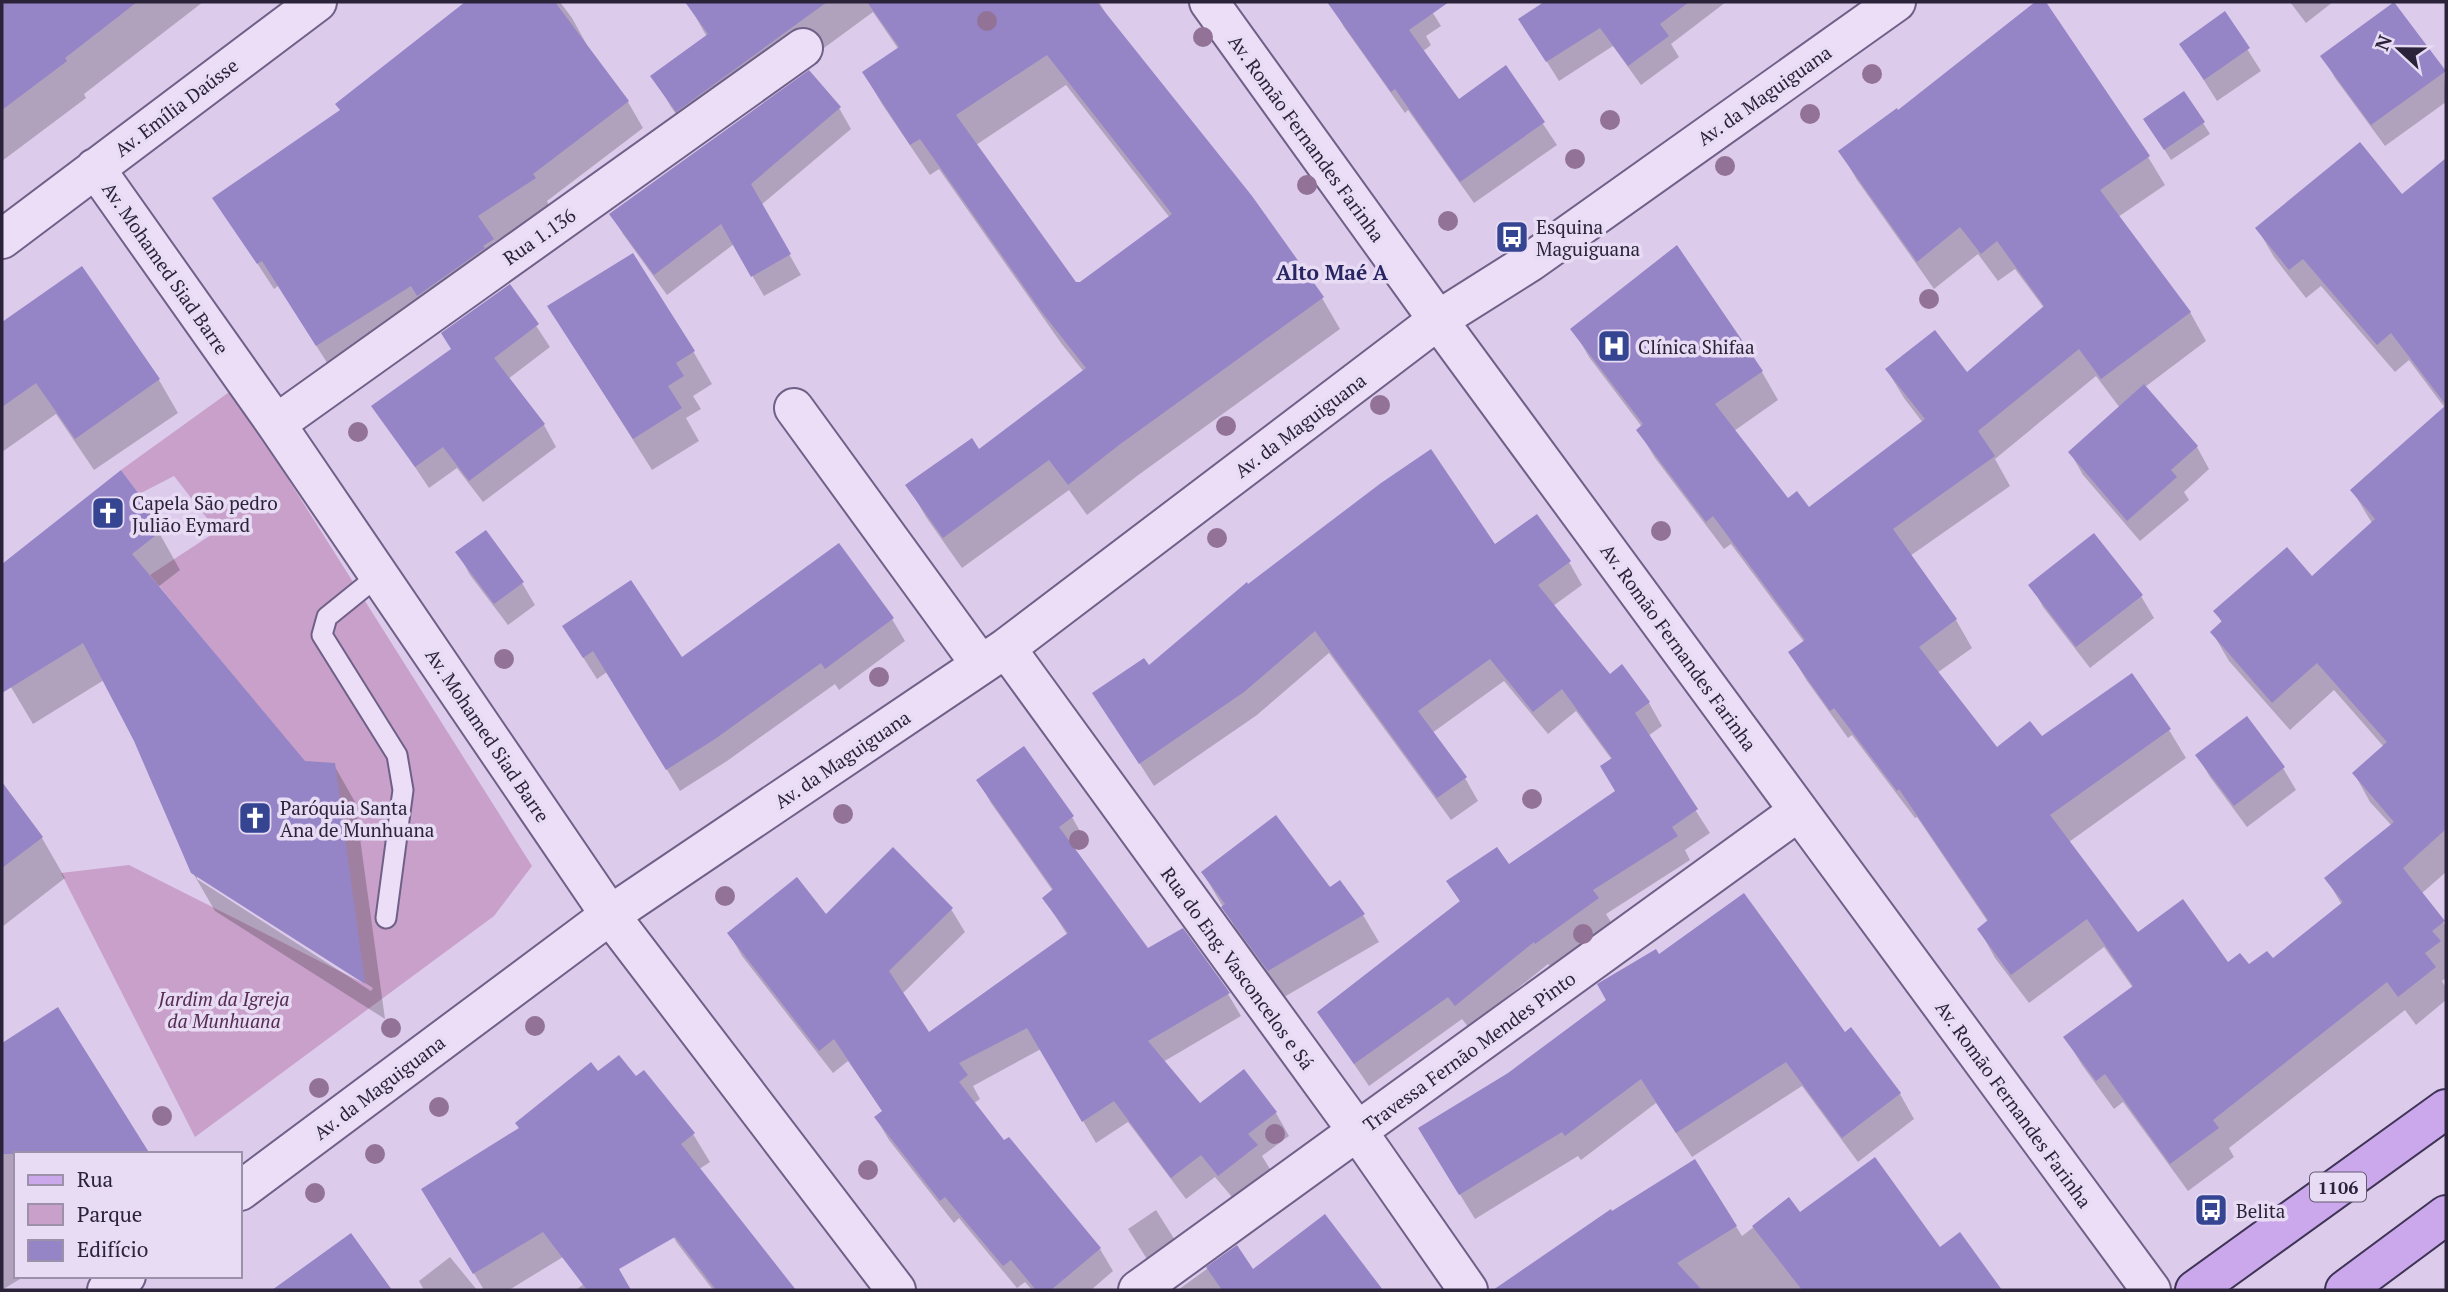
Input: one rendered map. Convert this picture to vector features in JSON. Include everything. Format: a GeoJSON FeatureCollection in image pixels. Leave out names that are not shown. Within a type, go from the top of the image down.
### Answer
{"type":"FeatureCollection","features":[{"type":"Feature","properties":{"kind":"main road","name":"1106"},"geometry":{"type":"LineString","coordinates":[[2195,1290],[2446,1109]]}},
{"type":"Feature","properties":{"kind":"main road"},"geometry":{"type":"LineString","coordinates":[[2345,1290],[2446,1216]]}},
{"type":"Feature","properties":{"kind":"street","name":"Av. Emília Daússe"},"geometry":{"type":"LineString","coordinates":[[2,239],[317,2]]}},
{"type":"Feature","properties":{"kind":"street","name":"Av. Romão Fernandes Farinha"},"geometry":{"type":"LineString","coordinates":[[1209,2],[1438,320],[2151,1290]]}},
{"type":"Feature","properties":{"kind":"street","name":"Av. da Maguiguana"},"geometry":{"type":"LineString","coordinates":[[242,1190],[610,915],[993,657],[1438,320],[1530,262],[1896,2]]}},
{"type":"Feature","properties":{"kind":"street","name":"Rua 1.136"},"geometry":{"type":"LineString","coordinates":[[276,424],[803,48]]}},
{"type":"Feature","properties":{"kind":"street","name":"Av. Mohamed Siad Barre"},"geometry":{"type":"LineString","coordinates":[[95,168],[276,424],[610,915],[896,1290]]}},
{"type":"Feature","properties":{"kind":"street","name":"Rua do Eng. Vasconcelos e Sá"},"geometry":{"type":"LineString","coordinates":[[794,408],[993,657],[1358,1132],[1468,1290]]}},
{"type":"Feature","properties":{"kind":"street","name":"Travessa Fernão Mendes Pinto"},"geometry":{"type":"LineString","coordinates":[[1138,1290],[1800,811]]}},
{"type":"Feature","properties":{"kind":"street"},"geometry":{"type":"LineString","coordinates":[[107,1290],[122,1278]]}},
{"type":"Feature","properties":{"kind":"lane"},"geometry":{"type":"LineString","coordinates":[[379,575],[327,617],[322,635],[397,755],[403,790],[386,918]]}},
{"type":"Feature","properties":{"kind":"green space","name":"Jardim da Igreja da Munhuana"},"geometry":{"type":"Polygon","coordinates":[[[232,390],[532,866],[494,916],[195,1137],[61,873],[129,865],[365,984],[305,762],[150,575],[217,531],[174,476],[139,494],[121,470],[232,390]]]}},
{"type":"Feature","properties":{"kind":"building"},"geometry":{"type":"Polygon","coordinates":[[[2,2],[137,2],[65,58],[67,61],[2,110],[2,2]]]}},
{"type":"Feature","properties":{"kind":"building"},"geometry":{"type":"Polygon","coordinates":[[[465,2],[555,2],[629,101],[533,174],[536,178],[478,216],[494,239],[483,246],[485,248],[417,296],[411,286],[316,346],[262,261],[257,264],[212,198],[340,110],[335,104],[465,2]]]}},
{"type":"Feature","properties":{"kind":"building"},"geometry":{"type":"Polygon","coordinates":[[[685,2],[827,2],[676,112],[650,76],[708,34],[685,2]]]}},
{"type":"Feature","properties":{"kind":"building"},"geometry":{"type":"Polygon","coordinates":[[[867,2],[1097,2],[1252,196],[1324,297],[1068,485],[1049,460],[943,538],[905,485],[972,438],[979,449],[1086,368],[1041,311],[920,139],[910,145],[862,72],[899,47],[867,2]],[[1047,55],[956,115],[1076,282],[1080,282],[1172,214],[1047,55]]]}},
{"type":"Feature","properties":{"kind":"building"},"geometry":{"type":"Polygon","coordinates":[[[1327,2],[1449,2],[1409,30],[1459,99],[1506,65],[1545,122],[1460,182],[1395,89],[1391,92],[1327,2]]]}},
{"type":"Feature","properties":{"kind":"building"},"geometry":{"type":"Polygon","coordinates":[[[1544,2],[1689,2],[1660,24],[1669,36],[1628,66],[1600,28],[1546,62],[1518,19],[1544,2]]]}},
{"type":"Feature","properties":{"kind":"building"},"geometry":{"type":"Polygon","coordinates":[[[2035,2],[2046,2],[2150,156],[2100,190],[2191,312],[2101,379],[2079,349],[1978,431],[1995,456],[1893,529],[1957,619],[1919,647],[1997,747],[2030,721],[2042,736],[2132,673],[2171,729],[2050,815],[2138,932],[2183,899],[2228,962],[2240,953],[2249,964],[2267,951],[2273,958],[2343,902],[2324,878],[2394,822],[2352,773],[2387,742],[2317,663],[2272,703],[2210,632],[2222,621],[2213,611],[2287,547],[2312,576],[2375,519],[2350,490],[2446,405],[2446,829],[2403,868],[2445,921],[2432,931],[2441,941],[2425,953],[2436,967],[2398,997],[2387,982],[2213,1120],[2219,1128],[2170,1164],[2105,1074],[2096,1081],[2063,1037],[2133,986],[2087,919],[2011,975],[1977,929],[1988,920],[1899,789],[1897,791],[1834,708],[1830,711],[1788,652],[1805,640],[1713,516],[1706,522],[1636,430],[1643,424],[1570,329],[1677,245],[1763,371],[1715,404],[1788,498],[1797,491],[1809,507],[1925,419],[1885,369],[1935,330],[1967,372],[2044,306],[1997,241],[1981,254],[1960,227],[1917,262],[1838,151],[1897,108],[1898,110],[2035,2]]]}},
{"type":"Feature","properties":{"kind":"building"},"geometry":{"type":"Polygon","coordinates":[[[2394,2],[2446,71],[2371,125],[2320,56],[2394,2]]]}},
{"type":"Feature","properties":{"kind":"building"},"geometry":{"type":"Polygon","coordinates":[[[2225,11],[2250,48],[2204,80],[2179,44],[2225,11]]]}},
{"type":"Feature","properties":{"kind":"building"},"geometry":{"type":"Polygon","coordinates":[[[809,70],[841,107],[751,184],[791,254],[751,277],[721,224],[654,275],[609,214],[809,70]]]}},
{"type":"Feature","properties":{"kind":"building"},"geometry":{"type":"Polygon","coordinates":[[[2184,91],[2205,122],[2164,150],[2143,119],[2184,91]]]}},
{"type":"Feature","properties":{"kind":"building"},"geometry":{"type":"Polygon","coordinates":[[[2360,142],[2402,194],[2446,158],[2446,405],[2391,333],[2377,345],[2303,259],[2289,270],[2255,228],[2360,142]]]}},
{"type":"Feature","properties":{"kind":"building"},"geometry":{"type":"Polygon","coordinates":[[[633,253],[695,351],[676,363],[684,376],[668,386],[682,408],[633,439],[547,306],[633,253]]]}},
{"type":"Feature","properties":{"kind":"building"},"geometry":{"type":"Polygon","coordinates":[[[82,266],[160,379],[75,439],[36,383],[2,407],[2,322],[82,266]]]}},
{"type":"Feature","properties":{"kind":"building"},"geometry":{"type":"Polygon","coordinates":[[[510,284],[539,324],[494,358],[545,424],[469,481],[443,447],[415,467],[371,406],[451,349],[441,333],[510,284]]]}},
{"type":"Feature","properties":{"kind":"building"},"geometry":{"type":"Polygon","coordinates":[[[2144,384],[2198,446],[2171,470],[2177,477],[2127,521],[2068,452],[2144,384]]]}},
{"type":"Feature","properties":{"kind":"building"},"geometry":{"type":"Polygon","coordinates":[[[1431,449],[1495,544],[1537,514],[1571,561],[1538,585],[1610,674],[1622,664],[1650,702],[1635,713],[1698,809],[1672,827],[1678,836],[1593,890],[1599,898],[1535,944],[1534,942],[1455,1006],[1448,997],[1354,1064],[1317,1012],[1460,901],[1446,881],[1497,847],[1509,864],[1615,791],[1600,766],[1612,758],[1562,689],[1533,712],[1490,659],[1418,711],[1467,777],[1437,798],[1315,631],[1244,692],[1139,764],[1092,693],[1144,658],[1149,665],[1247,582],[1248,584],[1381,483],[1431,449]]]}},
{"type":"Feature","properties":{"kind":"building","name":"Paróquia Santa Ana de Munhuana"},"geometry":{"type":"Polygon","coordinates":[[[121,470],[139,494],[160,532],[132,554],[305,761],[335,763],[365,984],[191,873],[134,741],[83,643],[2,693],[2,564],[121,470]]]}},
{"type":"Feature","properties":{"kind":"building"},"geometry":{"type":"Polygon","coordinates":[[[486,530],[524,582],[494,604],[455,552],[486,530]]]}},
{"type":"Feature","properties":{"kind":"building"},"geometry":{"type":"Polygon","coordinates":[[[2094,533],[2143,595],[2076,647],[2028,585],[2094,533]]]}},
{"type":"Feature","properties":{"kind":"building"},"geometry":{"type":"Polygon","coordinates":[[[839,543],[894,618],[825,669],[821,663],[715,739],[666,770],[593,651],[583,658],[562,626],[631,580],[682,657],[839,543]]]}},
{"type":"Feature","properties":{"kind":"building"},"geometry":{"type":"Polygon","coordinates":[[[2247,716],[2285,767],[2234,806],[2195,755],[2247,716]]]}},
{"type":"Feature","properties":{"kind":"building"},"geometry":{"type":"Polygon","coordinates":[[[1024,746],[1074,816],[1059,827],[1148,948],[1183,928],[1230,993],[1148,1041],[1200,1103],[1244,1069],[1277,1112],[1248,1134],[1258,1145],[1218,1176],[1201,1155],[1171,1178],[1114,1101],[1082,1122],[1027,1028],[959,1063],[968,1075],[959,1082],[1004,1140],[1009,1137],[1101,1248],[1051,1290],[1036,1290],[1011,1260],[1003,1266],[945,1197],[940,1201],[874,1117],[882,1111],[834,1039],[819,1051],[727,933],[797,877],[826,914],[893,847],[953,908],[889,971],[929,1032],[1068,933],[1042,898],[1053,889],[976,780],[1024,746]]]}},
{"type":"Feature","properties":{"kind":"building"},"geometry":{"type":"Polygon","coordinates":[[[2,782],[43,837],[2,868],[2,782]]]}},
{"type":"Feature","properties":{"kind":"building"},"geometry":{"type":"Polygon","coordinates":[[[1276,815],[1330,887],[1340,880],[1365,914],[1268,971],[1221,907],[1225,904],[1201,872],[1276,815]]]}},
{"type":"Feature","properties":{"kind":"building"},"geometry":{"type":"Polygon","coordinates":[[[1744,893],[1845,1032],[1851,1027],[1901,1093],[1842,1138],[1786,1062],[1676,1133],[1641,1079],[1565,1136],[1562,1132],[1459,1195],[1418,1128],[1508,1073],[1606,1000],[1597,984],[1656,949],[1659,954],[1744,893]]]}},
{"type":"Feature","properties":{"kind":"building"},"geometry":{"type":"Polygon","coordinates":[[[58,1007],[149,1152],[2,1154],[2,1043],[58,1007]]]}},
{"type":"Feature","properties":{"kind":"building"},"geometry":{"type":"Polygon","coordinates":[[[619,1055],[636,1076],[644,1070],[695,1133],[681,1144],[796,1290],[716,1290],[675,1237],[619,1269],[631,1290],[587,1290],[543,1232],[473,1274],[421,1189],[519,1128],[515,1123],[591,1062],[598,1071],[619,1055]]]}},
{"type":"Feature","properties":{"kind":"building"},"geometry":{"type":"Polygon","coordinates":[[[1875,1157],[1940,1247],[1960,1232],[2002,1290],[1802,1290],[1752,1226],[1789,1197],[1800,1212],[1875,1157]]]}},
{"type":"Feature","properties":{"kind":"building"},"geometry":{"type":"Polygon","coordinates":[[[1695,1159],[1737,1226],[1677,1263],[1702,1290],[1493,1290],[1611,1209],[1612,1211],[1695,1159]]]}},
{"type":"Feature","properties":{"kind":"building"},"geometry":{"type":"Polygon","coordinates":[[[1325,1214],[1383,1290],[1222,1290],[1206,1267],[1237,1245],[1253,1269],[1325,1214]]]}},
{"type":"Feature","properties":{"kind":"building"},"geometry":{"type":"Polygon","coordinates":[[[351,1233],[392,1290],[272,1290],[351,1233]]]}},
{"type":"Feature","properties":{"kind":"place","name":"Esquina Maguiguana"},"geometry":{"type":"Point","coordinates":[1512,237]}},
{"type":"Feature","properties":{"kind":"place","name":"Clínica Shifaa"},"geometry":{"type":"Point","coordinates":[1614,346]}},
{"type":"Feature","properties":{"kind":"place","name":"Capela São pedro Julião Eymard"},"geometry":{"type":"Point","coordinates":[108,513]}},
{"type":"Feature","properties":{"kind":"place","name":"Paróquia Santa Ana de Munhuana"},"geometry":{"type":"Point","coordinates":[255,818]}},
{"type":"Feature","properties":{"kind":"place","name":"Belita"},"geometry":{"type":"Point","coordinates":[2211,1210]}},
{"type":"Feature","properties":{"kind":"district","name":"Alto Maé A"},"geometry":{"type":"Point","coordinates":[1332,272]}}]}
